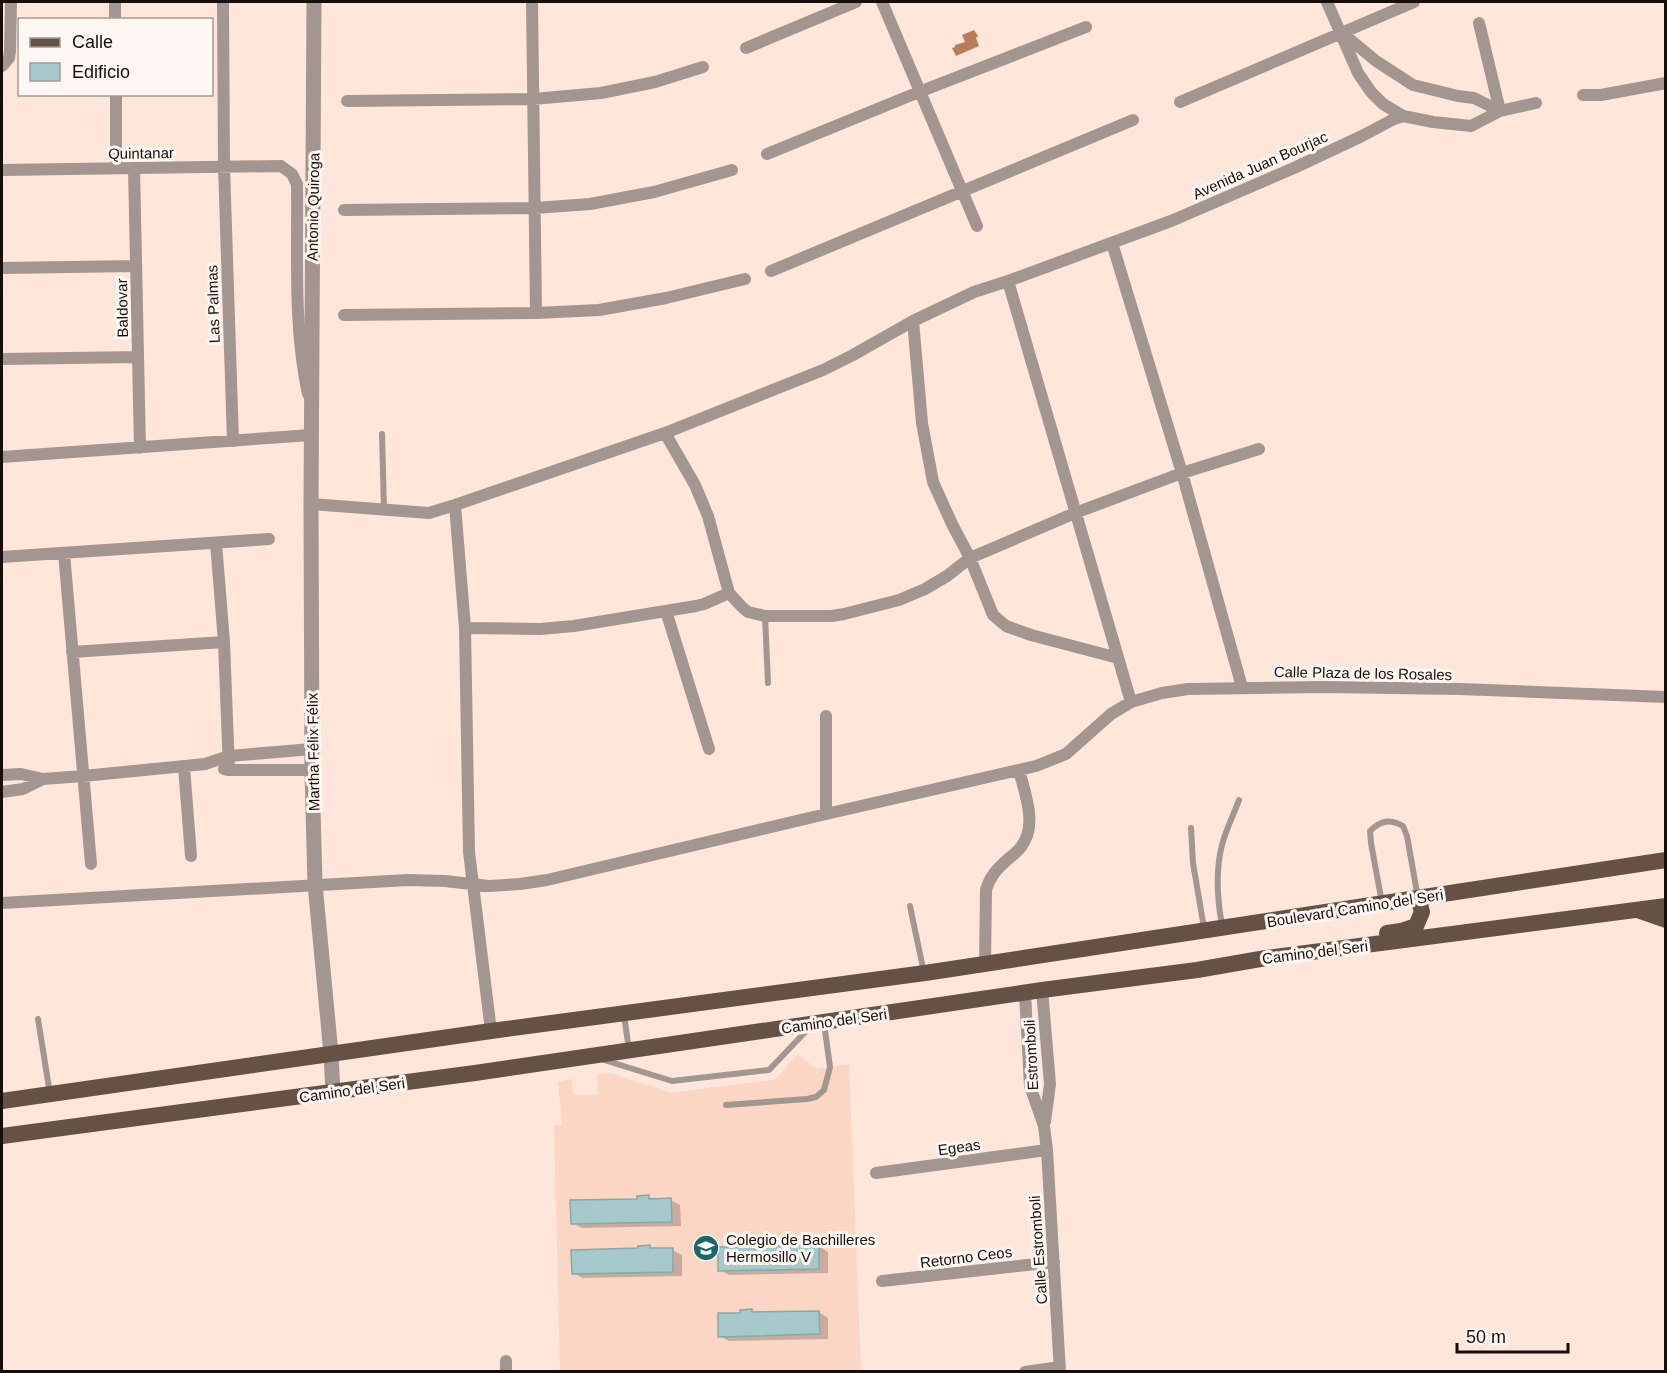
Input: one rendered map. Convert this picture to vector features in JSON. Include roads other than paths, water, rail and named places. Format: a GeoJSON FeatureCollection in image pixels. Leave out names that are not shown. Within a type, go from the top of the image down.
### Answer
{"type":"FeatureCollection","features":[{"type":"Feature","properties":{"kind":"main road","name":"Boulevard Camino del Seri"},"geometry":{"type":"LineString","coordinates":[[985,964],[1665,860]]}},
{"type":"Feature","properties":{"kind":"main road"},"geometry":{"type":"LineString","coordinates":[[1266,958],[1306,943],[1401,931],[1416,926],[1422,912],[1418,898]]}},
{"type":"Feature","properties":{"kind":"main road","name":"Camino del Seri"},"geometry":{"type":"LineString","coordinates":[[2,1136],[333,1093],[1042,990],[1197,970],[1266,958],[1665,906]]}},
{"type":"Feature","properties":{"kind":"main road"},"geometry":{"type":"LineString","coordinates":[[1636,909],[1665,920]]}},
{"type":"Feature","properties":{"kind":"main road"},"geometry":{"type":"LineString","coordinates":[[2,1101],[491,1031],[985,964]]}},
{"type":"Feature","properties":{"kind":"street"},"geometry":{"type":"LineString","coordinates":[[2,66],[9,58],[10,51],[11,2]]}},
{"type":"Feature","properties":{"kind":"street"},"geometry":{"type":"LineString","coordinates":[[115,2],[116,18]]}},
{"type":"Feature","properties":{"kind":"street","name":"Las Palmas"},"geometry":{"type":"LineString","coordinates":[[223,2],[224,166],[233,441]]}},
{"type":"Feature","properties":{"kind":"street","name":"Antonio Quiroga"},"geometry":{"type":"LineString","coordinates":[[311,411],[314,2]]}},
{"type":"Feature","properties":{"kind":"street"},"geometry":{"type":"LineString","coordinates":[[532,2],[536,313]]}},
{"type":"Feature","properties":{"kind":"street"},"geometry":{"type":"LineString","coordinates":[[746,48],[856,2]]}},
{"type":"Feature","properties":{"kind":"street"},"geometry":{"type":"LineString","coordinates":[[882,2],[977,226]]}},
{"type":"Feature","properties":{"kind":"street"},"geometry":{"type":"LineString","coordinates":[[1327,2],[1358,73],[1371,92],[1383,104],[1403,116],[1471,126],[1500,111],[1536,103]]}},
{"type":"Feature","properties":{"kind":"street"},"geometry":{"type":"LineString","coordinates":[[1180,102],[1414,2]]}},
{"type":"Feature","properties":{"kind":"street"},"geometry":{"type":"LineString","coordinates":[[1479,23],[1500,111]]}},
{"type":"Feature","properties":{"kind":"street"},"geometry":{"type":"LineString","coordinates":[[767,154],[1086,27]]}},
{"type":"Feature","properties":{"kind":"street"},"geometry":{"type":"LineString","coordinates":[[1341,32],[1376,61],[1413,86],[1474,98],[1500,111]]}},
{"type":"Feature","properties":{"kind":"street"},"geometry":{"type":"LineString","coordinates":[[347,101],[533,99],[601,93],[655,82],[703,67]]}},
{"type":"Feature","properties":{"kind":"street"},"geometry":{"type":"LineString","coordinates":[[1583,95],[1665,83]]}},
{"type":"Feature","properties":{"kind":"street"},"geometry":{"type":"LineString","coordinates":[[116,96],[116,168]]}},
{"type":"Feature","properties":{"kind":"street","name":"Avenida Juan Bourjac"},"geometry":{"type":"LineString","coordinates":[[311,504],[429,513],[665,433],[824,370],[913,321],[974,292],[1171,221],[1284,172],[1403,116]]}},
{"type":"Feature","properties":{"kind":"street"},"geometry":{"type":"LineString","coordinates":[[771,271],[1133,120]]}},
{"type":"Feature","properties":{"kind":"street","name":"Quintanar"},"geometry":{"type":"LineString","coordinates":[[2,170],[281,166],[292,174],[297,184],[298,336],[311,411]]}},
{"type":"Feature","properties":{"kind":"street","name":"Baldovar"},"geometry":{"type":"LineString","coordinates":[[134,168],[140,448]]}},
{"type":"Feature","properties":{"kind":"street"},"geometry":{"type":"LineString","coordinates":[[344,210],[535,208],[590,204],[643,194],[732,170]]}},
{"type":"Feature","properties":{"kind":"street"},"geometry":{"type":"LineString","coordinates":[[1112,243],[1182,473],[1242,687]]}},
{"type":"Feature","properties":{"kind":"street"},"geometry":{"type":"LineString","coordinates":[[2,268],[136,266]]}},
{"type":"Feature","properties":{"kind":"street"},"geometry":{"type":"LineString","coordinates":[[344,315],[598,310],[666,298],[744,279]]}},
{"type":"Feature","properties":{"kind":"street"},"geometry":{"type":"LineString","coordinates":[[1008,281],[1131,702]]}},
{"type":"Feature","properties":{"kind":"street"},"geometry":{"type":"LineString","coordinates":[[913,321],[922,423],[933,482],[970,558],[993,615],[1006,626],[1118,658]]}},
{"type":"Feature","properties":{"kind":"street"},"geometry":{"type":"LineString","coordinates":[[2,359],[138,357]]}},
{"type":"Feature","properties":{"kind":"street","name":"Martha Félix Félix"},"geometry":{"type":"LineString","coordinates":[[311,411],[312,770],[315,884],[333,1093]]}},
{"type":"Feature","properties":{"kind":"street"},"geometry":{"type":"LineString","coordinates":[[665,433],[695,485],[708,516],[729,593],[748,612],[765,616],[832,616],[899,600],[947,576],[970,558],[1075,513],[1182,473],[1258,449]]}},
{"type":"Feature","properties":{"kind":"street"},"geometry":{"type":"LineString","coordinates":[[2,457],[311,435]]}},
{"type":"Feature","properties":{"kind":"street"},"geometry":{"type":"LineString","coordinates":[[455,505],[465,628],[467,825],[491,1031]]}},
{"type":"Feature","properties":{"kind":"street"},"geometry":{"type":"LineString","coordinates":[[2,557],[269,539]]}},
{"type":"Feature","properties":{"kind":"street"},"geometry":{"type":"LineString","coordinates":[[216,543],[224,642],[229,770]]}},
{"type":"Feature","properties":{"kind":"street"},"geometry":{"type":"LineString","coordinates":[[64,553],[91,864]]}},
{"type":"Feature","properties":{"kind":"street"},"geometry":{"type":"LineString","coordinates":[[465,628],[540,629],[574,626],[704,604],[729,593]]}},
{"type":"Feature","properties":{"kind":"street"},"geometry":{"type":"LineString","coordinates":[[666,611],[709,749]]}},
{"type":"Feature","properties":{"kind":"street"},"geometry":{"type":"LineString","coordinates":[[72,652],[224,642]]}},
{"type":"Feature","properties":{"kind":"street","name":"Calle Plaza de los Rosales"},"geometry":{"type":"LineString","coordinates":[[2,903],[315,884],[426,880],[504,886],[547,880],[1052,761],[1066,754],[1111,714],[1131,702],[1162,693],[1188,689],[1324,687],[1460,689],[1665,697]]}},
{"type":"Feature","properties":{"kind":"street"},"geometry":{"type":"LineString","coordinates":[[826,716],[826,814]]}},
{"type":"Feature","properties":{"kind":"street"},"geometry":{"type":"LineString","coordinates":[[2,775],[21,774],[43,779],[83,776],[184,767],[205,764],[229,756],[312,749]]}},
{"type":"Feature","properties":{"kind":"street"},"geometry":{"type":"LineString","coordinates":[[205,764],[229,770],[312,770]]}},
{"type":"Feature","properties":{"kind":"street"},"geometry":{"type":"LineString","coordinates":[[184,767],[191,856]]}},
{"type":"Feature","properties":{"kind":"street"},"geometry":{"type":"LineString","coordinates":[[985,964],[986,890],[989,878],[1021,847],[1030,832],[1030,816],[1019,770]]}},
{"type":"Feature","properties":{"kind":"street"},"geometry":{"type":"LineString","coordinates":[[2,792],[23,789],[43,779]]}},
{"type":"Feature","properties":{"kind":"street","name":"Estromboli"},"geometry":{"type":"LineString","coordinates":[[1042,990],[1050,1084],[1044,1126]]}},
{"type":"Feature","properties":{"kind":"street","name":"Estromboli"},"geometry":{"type":"LineString","coordinates":[[1025,993],[1030,1086],[1044,1126]]}},
{"type":"Feature","properties":{"kind":"street"},"geometry":{"type":"LineString","coordinates":[[1030,1086],[1050,1084]]}},
{"type":"Feature","properties":{"kind":"street","name":"Calle Estromboli"},"geometry":{"type":"LineString","coordinates":[[1044,1126],[1060,1369]]}},
{"type":"Feature","properties":{"kind":"street","name":"Egeas"},"geometry":{"type":"LineString","coordinates":[[876,1173],[1047,1150]]}},
{"type":"Feature","properties":{"kind":"street","name":"Retorno Ceos"},"geometry":{"type":"LineString","coordinates":[[882,1281],[1054,1262]]}},
{"type":"Feature","properties":{"kind":"street"},"geometry":{"type":"LineString","coordinates":[[1024,1371],[1060,1369]]}},
{"type":"Feature","properties":{"kind":"lane"},"geometry":{"type":"LineString","coordinates":[[382,434],[384,510]]}},
{"type":"Feature","properties":{"kind":"lane"},"geometry":{"type":"LineString","coordinates":[[765,616],[768,682]]}},
{"type":"Feature","properties":{"kind":"lane"},"geometry":{"type":"LineString","coordinates":[[1222,929],[1217,901],[1217,873],[1222,844],[1239,800]]}},
{"type":"Feature","properties":{"kind":"lane"},"geometry":{"type":"LineString","coordinates":[[1382,904],[1370,831],[1377,824],[1385,822],[1394,821],[1403,826],[1407,836],[1418,898]]}},
{"type":"Feature","properties":{"kind":"lane"},"geometry":{"type":"LineString","coordinates":[[1191,828],[1193,864],[1204,932]]}},
{"type":"Feature","properties":{"kind":"lane"},"geometry":{"type":"LineString","coordinates":[[910,906],[925,973]]}},
{"type":"Feature","properties":{"kind":"lane"},"geometry":{"type":"LineString","coordinates":[[624,1013],[629,1050]]}},
{"type":"Feature","properties":{"kind":"lane"},"geometry":{"type":"LineString","coordinates":[[38,1019],[50,1094]]}},
{"type":"Feature","properties":{"kind":"lane"},"geometry":{"type":"LineString","coordinates":[[592,1056],[672,1081],[769,1070],[818,1024],[830,1067],[824,1090],[816,1097],[807,1099],[726,1105]]}},
{"type":"Feature","properties":{"kind":"place","name":"Colegio de Bachilleres Hermosillo V"},"geometry":{"type":"Point","coordinates":[706,1248]}}]}
